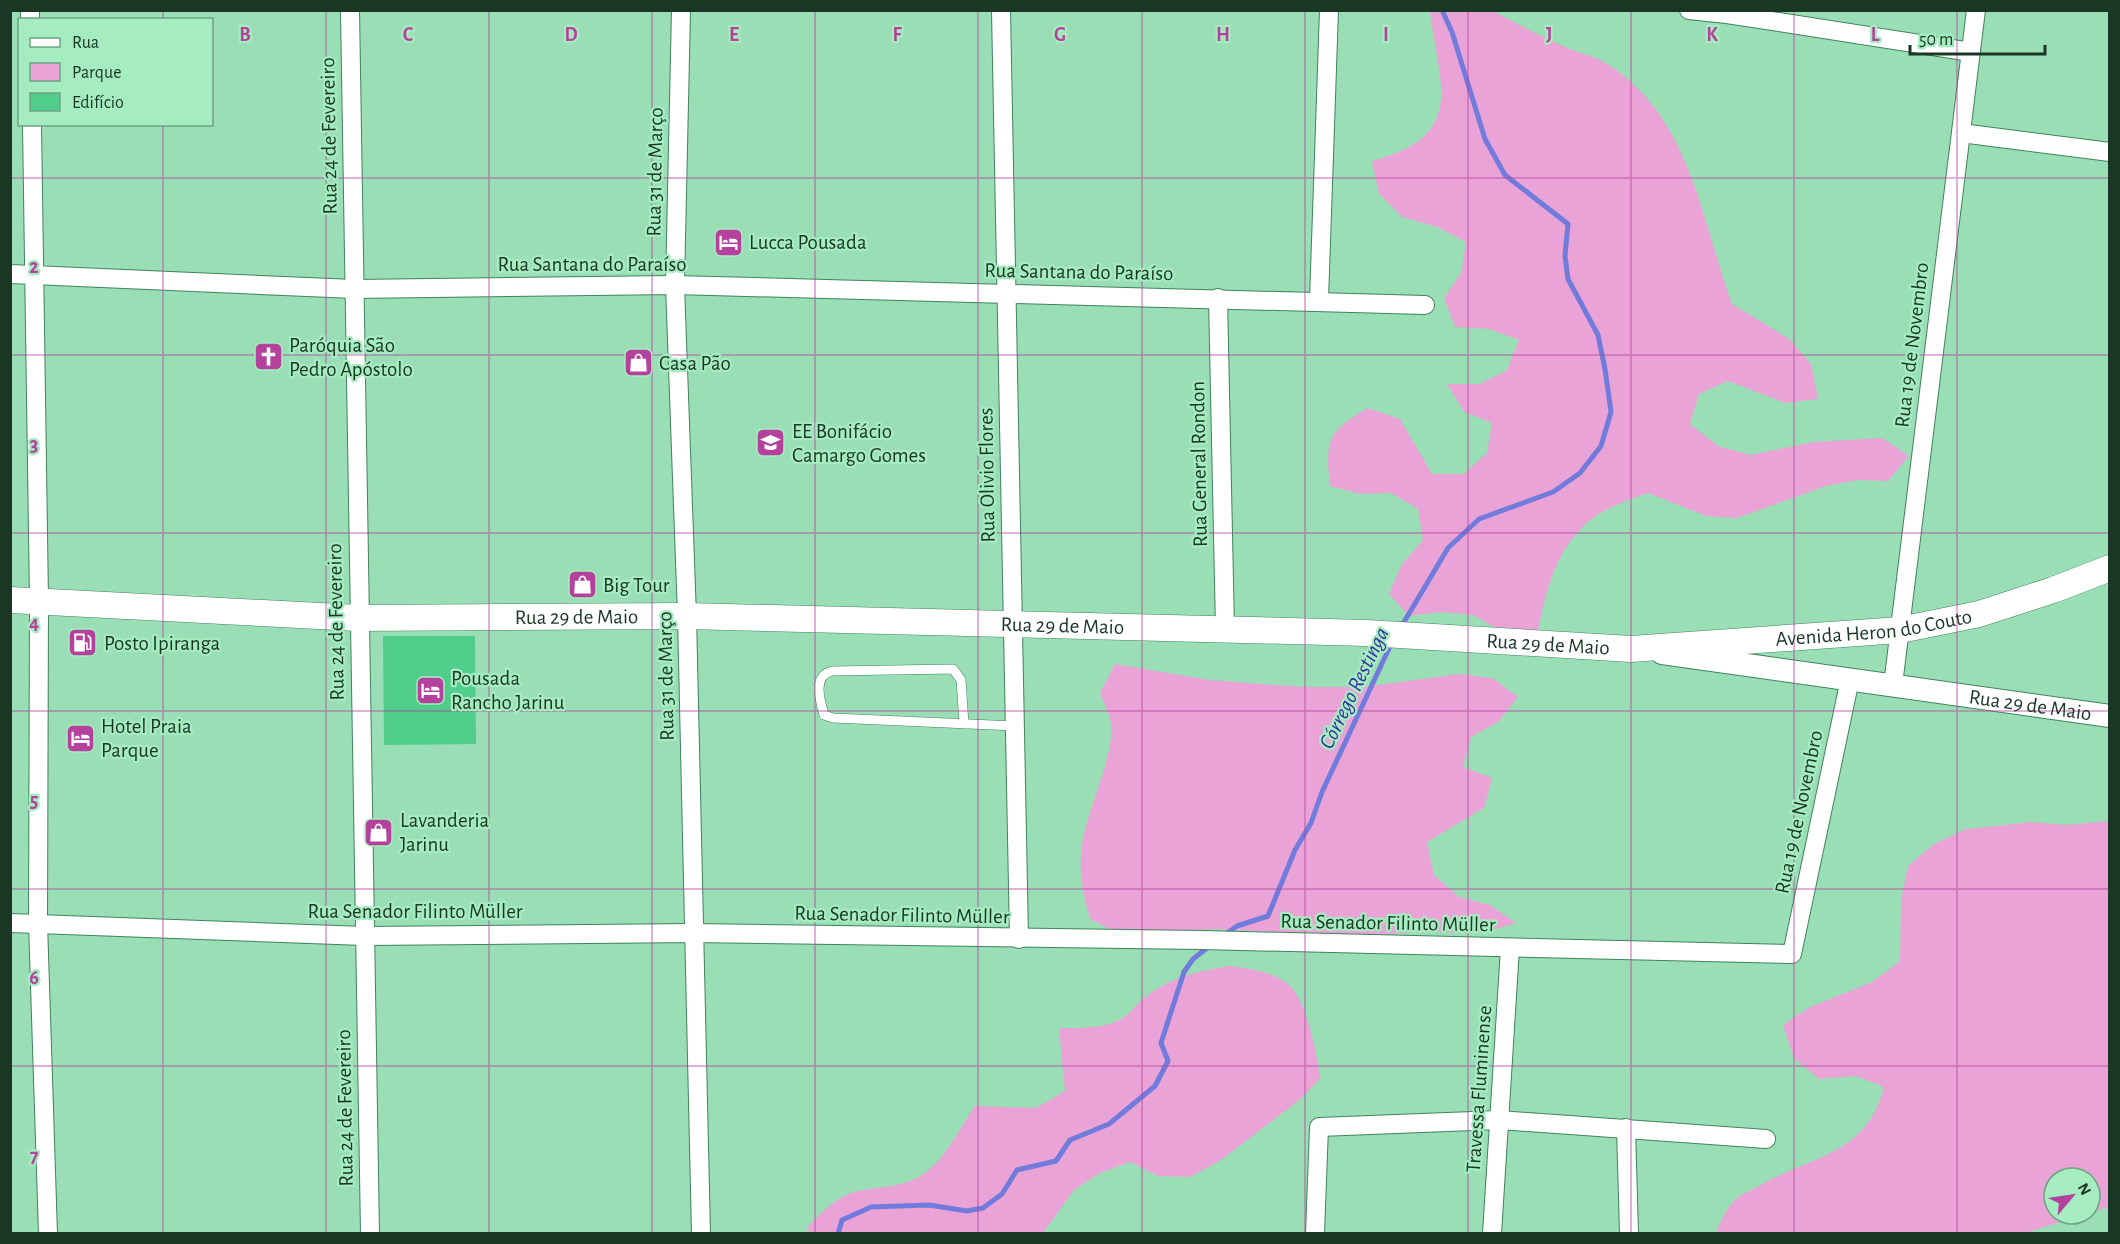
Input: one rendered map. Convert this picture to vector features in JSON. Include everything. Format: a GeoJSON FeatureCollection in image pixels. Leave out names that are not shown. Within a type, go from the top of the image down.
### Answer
{"type":"FeatureCollection","features":[{"type":"Feature","properties":{"kind":"main road","name":"Avenida Heron do Couto"},"geometry":{"type":"LineString","coordinates":[[1631,649],[1900,630],[1979,614],[2053,590],[2109,568]]}},
{"type":"Feature","properties":{"kind":"main road","name":"Rua 29 de Maio"},"geometry":{"type":"LineString","coordinates":[[10,600],[358,618],[687,616],[1367,633],[1631,649]]}},
{"type":"Feature","properties":{"kind":"street","name":"Rua 24 de Fevereiro"},"geometry":{"type":"LineString","coordinates":[[350,10],[358,618],[370,1233]]}},
{"type":"Feature","properties":{"kind":"street","name":"Rua 31 de Março"},"geometry":{"type":"LineString","coordinates":[[681,10],[675,285],[687,616],[701,1233]]}},
{"type":"Feature","properties":{"kind":"street","name":"Rua Olivio Flores"},"geometry":{"type":"LineString","coordinates":[[1001,10],[1018,939]]}},
{"type":"Feature","properties":{"kind":"street"},"geometry":{"type":"LineString","coordinates":[[1319,300],[1329,10]]}},
{"type":"Feature","properties":{"kind":"street"},"geometry":{"type":"LineString","coordinates":[[1689,10],[1971,52]]}},
{"type":"Feature","properties":{"kind":"street","name":"Rua 19 de Novembro"},"geometry":{"type":"LineString","coordinates":[[1893,685],[1976,10]]}},
{"type":"Feature","properties":{"kind":"street"},"geometry":{"type":"LineString","coordinates":[[32,126],[39,601],[38,923],[48,1233]]}},
{"type":"Feature","properties":{"kind":"street"},"geometry":{"type":"LineString","coordinates":[[1961,133],[2109,152]]}},
{"type":"Feature","properties":{"kind":"street","name":"Rua Santana do Paraíso"},"geometry":{"type":"LineString","coordinates":[[10,274],[354,289],[675,285],[1319,300],[1425,305]]}},
{"type":"Feature","properties":{"kind":"street","name":"Rua General Rondon"},"geometry":{"type":"LineString","coordinates":[[1218,298],[1225,629]]}},
{"type":"Feature","properties":{"kind":"street","name":"Rua 29 de Maio"},"geometry":{"type":"LineString","coordinates":[[1631,649],[2109,716]]}},
{"type":"Feature","properties":{"kind":"street","name":"Rua 19 de Novembro"},"geometry":{"type":"LineString","coordinates":[[1792,954],[1850,679]]}},
{"type":"Feature","properties":{"kind":"street","name":"Rua Senador Filinto Müller"},"geometry":{"type":"LineString","coordinates":[[10,923],[364,936],[694,933],[1202,940],[1792,954]]}},
{"type":"Feature","properties":{"kind":"street","name":"Travessa Fluminense"},"geometry":{"type":"LineString","coordinates":[[1492,1233],[1510,948]]}},
{"type":"Feature","properties":{"kind":"street"},"geometry":{"type":"LineString","coordinates":[[1315,1233],[1319,1127],[1499,1120],[1766,1139]]}},
{"type":"Feature","properties":{"kind":"street"},"geometry":{"type":"LineString","coordinates":[[1626,1128],[1629,1233]]}},
{"type":"Feature","properties":{"kind":"lane"},"geometry":{"type":"LineString","coordinates":[[964,724],[961,680],[959,674],[953,669],[832,671],[824,673],[820,678],[819,696],[822,706],[825,715],[833,718],[964,724],[1015,726]]}},
{"type":"Feature","properties":{"kind":"green space"},"geometry":{"type":"Polygon","coordinates":[[[1491,10],[1556,43],[1602,61],[1635,86],[1657,111],[1675,140],[1689,171],[1732,304],[1788,338],[1811,364],[1818,399],[1785,403],[1728,381],[1699,394],[1690,424],[1718,446],[1750,455],[1814,442],[1882,438],[1909,456],[1888,481],[1857,480],[1826,486],[1737,518],[1706,516],[1648,493],[1609,508],[1595,516],[1577,533],[1559,560],[1547,591],[1537,639],[1499,630],[1473,615],[1442,612],[1409,616],[1389,594],[1402,564],[1423,540],[1418,509],[1391,493],[1360,494],[1330,486],[1328,458],[1332,438],[1344,423],[1368,408],[1400,419],[1432,474],[1464,474],[1487,453],[1492,423],[1464,412],[1447,384],[1480,384],[1507,370],[1519,340],[1489,329],[1455,327],[1444,298],[1461,273],[1466,242],[1437,227],[1402,217],[1379,194],[1372,161],[1402,150],[1423,137],[1435,122],[1440,104],[1441,85],[1430,11],[1491,10]]]}},
{"type":"Feature","properties":{"kind":"green space"},"geometry":{"type":"Polygon","coordinates":[[[1115,664],[1209,680],[1303,687],[1363,687],[1459,674],[1492,678],[1518,697],[1498,722],[1471,737],[1463,767],[1492,778],[1484,808],[1427,842],[1434,875],[1459,897],[1490,905],[1516,923],[1483,933],[1417,932],[1353,936],[1217,929],[1117,933],[1090,919],[1082,887],[1081,855],[1087,823],[1104,770],[1111,738],[1111,724],[1100,693],[1115,664]]]}},
{"type":"Feature","properties":{"kind":"green space"},"geometry":{"type":"Polygon","coordinates":[[[2109,821],[2109,1207],[2102,1209],[2102,1166],[2042,1166],[2042,1226],[2048,1226],[2026,1233],[1716,1233],[1728,1208],[1739,1197],[1850,1141],[1876,1110],[1884,1087],[1856,1076],[1819,1079],[1794,1058],[1783,1025],[1810,1007],[1872,982],[1900,961],[1901,900],[1908,866],[1934,844],[1966,829],[2032,822],[2065,825],[2109,821]]]}},
{"type":"Feature","properties":{"kind":"green space"},"geometry":{"type":"Polygon","coordinates":[[[1231,966],[1271,975],[1291,987],[1307,1018],[1320,1079],[1298,1101],[1221,1160],[1190,1177],[1158,1176],[1130,1162],[1100,1173],[1074,1190],[1043,1233],[813,1234],[806,1229],[829,1206],[850,1193],[903,1183],[927,1172],[950,1146],[975,1106],[1036,1108],[1065,1091],[1059,1028],[1092,1027],[1116,1022],[1126,1016],[1144,998],[1174,980],[1207,970],[1231,966]]]}},
{"type":"Feature","properties":{"kind":"building","name":"Pousada Rancho Jarinu"},"geometry":{"type":"Polygon","coordinates":[[[383,636],[475,636],[476,744],[384,745],[383,636]]]}},
{"type":"Feature","properties":{"kind":"waterway","name":"Córrego Restinga"},"geometry":{"type":"LineString","coordinates":[[1401,627],[1448,548],[1479,519],[1553,492],[1580,473],[1601,446],[1611,412],[1598,335],[1568,279],[1565,256],[1568,224],[1505,175],[1485,139],[1452,32],[1442,10]]}},
{"type":"Feature","properties":{"kind":"waterway","name":"Córrego Restinga"},"geometry":{"type":"LineString","coordinates":[[1226,934],[1237,926],[1268,916],[1295,850],[1311,823],[1322,792],[1392,642]]}},
{"type":"Feature","properties":{"kind":"waterway","name":"Córrego Restinga"},"geometry":{"type":"LineString","coordinates":[[838,1234],[842,1220],[871,1207],[929,1205],[967,1211],[983,1208],[1002,1194],[1017,1170],[1056,1161],[1070,1140],[1109,1124],[1155,1086],[1168,1061],[1161,1043],[1184,972],[1193,959],[1211,945]]}},
{"type":"Feature","properties":{"kind":"place","name":"Lucca Pousada"},"geometry":{"type":"Point","coordinates":[728,242]}},
{"type":"Feature","properties":{"kind":"place","name":"Paróquia São Pedro Apóstolo"},"geometry":{"type":"Point","coordinates":[268,357]}},
{"type":"Feature","properties":{"kind":"place","name":"Casa Pão"},"geometry":{"type":"Point","coordinates":[638,363]}},
{"type":"Feature","properties":{"kind":"place","name":"EE Bonifácio Camargo Gomes"},"geometry":{"type":"Point","coordinates":[771,443]}},
{"type":"Feature","properties":{"kind":"place","name":"Big Tour"},"geometry":{"type":"Point","coordinates":[582,585]}},
{"type":"Feature","properties":{"kind":"place","name":"Posto Ipiranga"},"geometry":{"type":"Point","coordinates":[83,643]}},
{"type":"Feature","properties":{"kind":"place","name":"Pousada Rancho Jarinu"},"geometry":{"type":"Point","coordinates":[430,690]}},
{"type":"Feature","properties":{"kind":"place","name":"Hotel Praia Parque"},"geometry":{"type":"Point","coordinates":[80,738]}},
{"type":"Feature","properties":{"kind":"place","name":"Lavanderia Jarinu"},"geometry":{"type":"Point","coordinates":[379,832]}}]}
